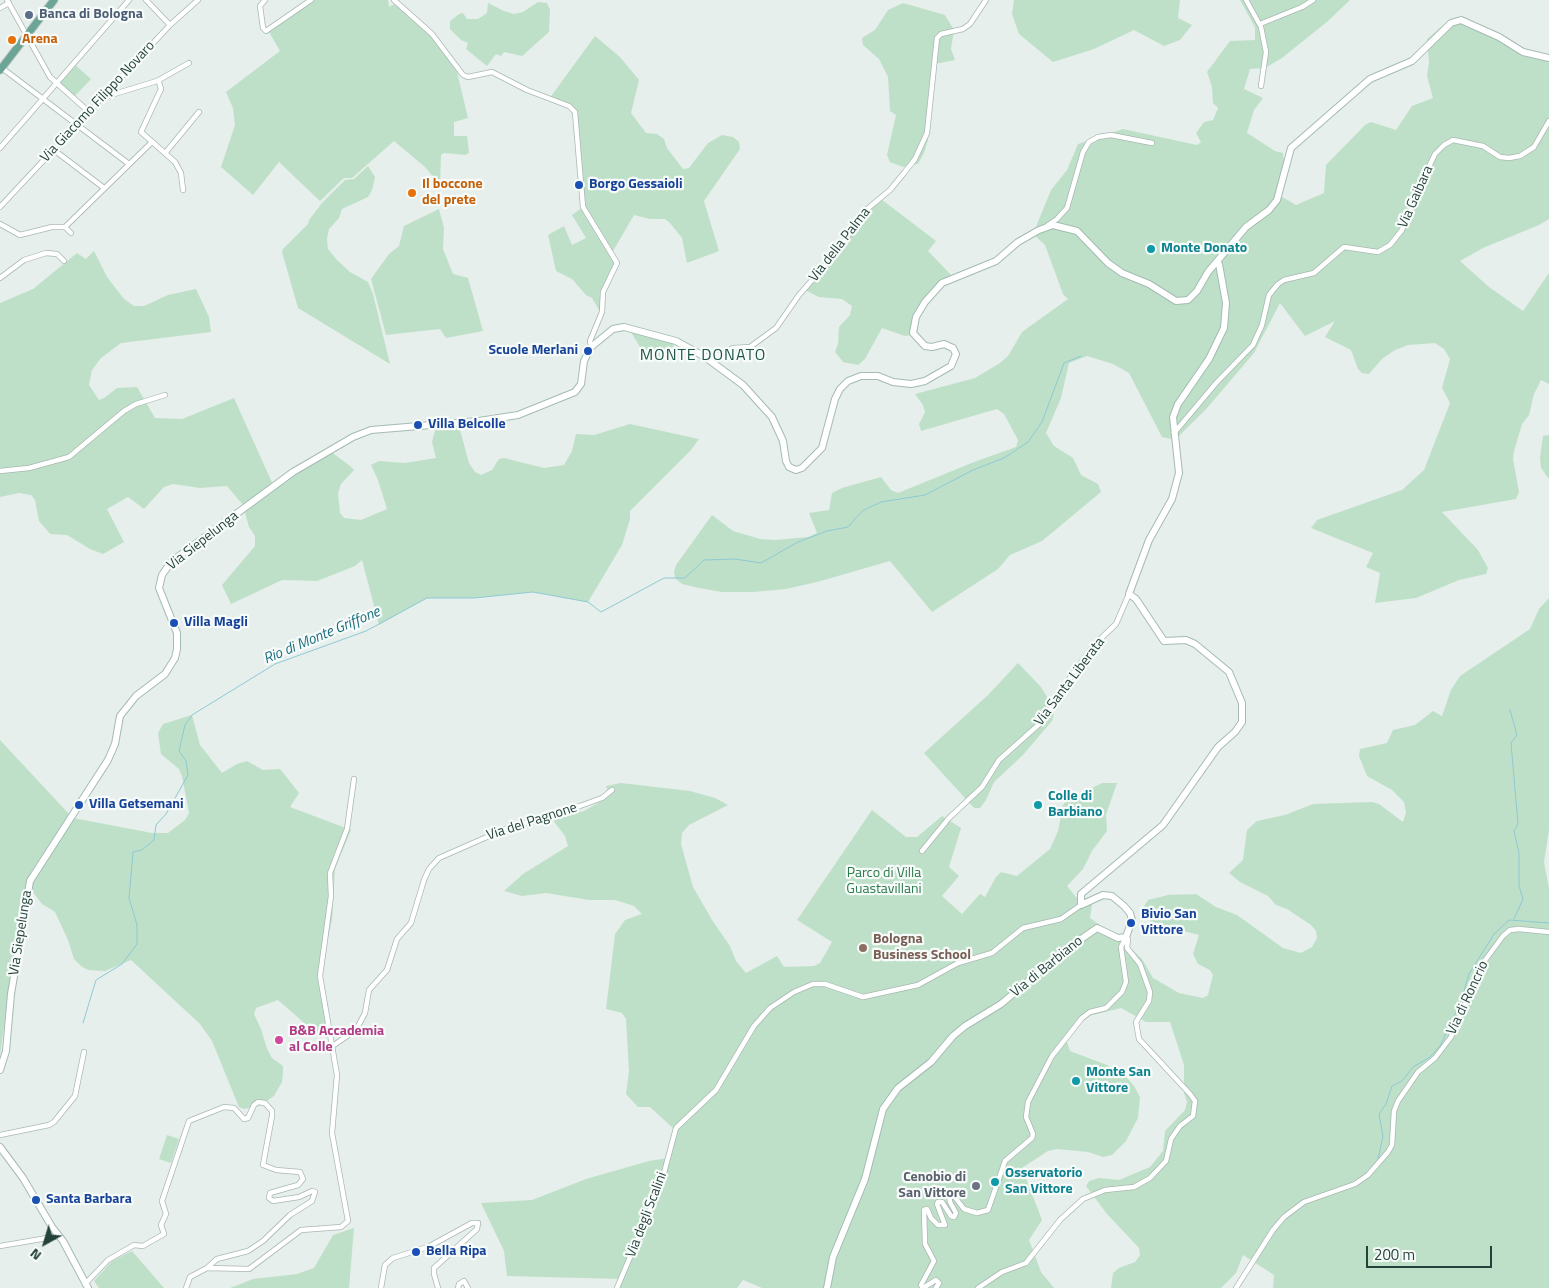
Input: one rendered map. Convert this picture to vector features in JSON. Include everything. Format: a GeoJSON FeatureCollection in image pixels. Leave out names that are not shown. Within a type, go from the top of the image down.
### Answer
{"type":"FeatureCollection","features":[{"type":"Feature","properties":{"kind":"main road"},"geometry":{"type":"LineString","coordinates":[[1,69],[54,0]]}},
{"type":"Feature","properties":{"kind":"street"},"geometry":{"type":"LineString","coordinates":[[0,148],[129,0]]}},
{"type":"Feature","properties":{"kind":"street"},"geometry":{"type":"LineString","coordinates":[[146,0],[170,25]]}},
{"type":"Feature","properties":{"kind":"street","name":"Via Giacomo Filippo Novaro"},"geometry":{"type":"LineString","coordinates":[[0,207],[170,25],[198,0]]}},
{"type":"Feature","properties":{"kind":"street"},"geometry":{"type":"LineString","coordinates":[[265,0],[260,6],[263,28],[266,31],[311,0]]}},
{"type":"Feature","properties":{"kind":"street"},"geometry":{"type":"LineString","coordinates":[[394,0],[432,34],[463,75],[468,77],[492,72],[527,90],[569,106],[575,112],[583,207],[618,263],[603,292],[602,312],[590,341],[591,346]]}},
{"type":"Feature","properties":{"kind":"street","name":"Via della Palma"},"geometry":{"type":"LineString","coordinates":[[705,357],[720,355],[733,348],[750,347],[776,328],[800,295],[835,254],[866,210],[890,190],[904,173],[919,151],[927,133],[937,38],[940,34],[963,29],[970,24],[986,0]]}},
{"type":"Feature","properties":{"kind":"street"},"geometry":{"type":"LineString","coordinates":[[1246,0],[1260,24],[1266,52],[1261,86]]}},
{"type":"Feature","properties":{"kind":"street"},"geometry":{"type":"LineString","coordinates":[[1260,24],[1302,8],[1313,0]]}},
{"type":"Feature","properties":{"kind":"street"},"geometry":{"type":"LineString","coordinates":[[0,8],[8,1],[45,70],[56,83],[89,112]]}},
{"type":"Feature","properties":{"kind":"street"},"geometry":{"type":"LineString","coordinates":[[1039,230],[1053,225],[1076,231],[1108,263],[1122,272],[1149,284],[1176,301],[1188,300],[1246,227],[1269,210],[1277,200],[1292,148],[1337,106],[1370,79],[1412,60],[1451,24],[1461,20],[1499,37],[1523,52],[1549,58]]}},
{"type":"Feature","properties":{"kind":"street"},"geometry":{"type":"LineString","coordinates":[[106,94],[112,95],[157,81],[189,63]]}},
{"type":"Feature","properties":{"kind":"street"},"geometry":{"type":"LineString","coordinates":[[1,69],[129,164]]}},
{"type":"Feature","properties":{"kind":"street"},"geometry":{"type":"LineString","coordinates":[[157,81],[161,89],[141,132],[166,152],[179,168],[183,190]]}},
{"type":"Feature","properties":{"kind":"street"},"geometry":{"type":"LineString","coordinates":[[166,152],[199,112]]}},
{"type":"Feature","properties":{"kind":"street","name":"Via Gaibara"},"geometry":{"type":"LineString","coordinates":[[1174,433],[1253,345],[1262,325],[1269,296],[1278,284],[1284,280],[1314,274],[1344,247],[1378,252],[1390,245],[1402,230],[1426,173],[1436,154],[1444,145],[1453,140],[1483,146],[1500,157],[1515,157],[1529,152],[1534,147],[1549,121]]}},
{"type":"Feature","properties":{"kind":"street"},"geometry":{"type":"LineString","coordinates":[[591,346],[613,329],[624,327],[654,333],[692,349],[705,357],[755,397],[772,417],[783,441],[789,467],[796,470],[802,468],[822,448],[835,399],[840,389],[848,381],[861,376],[878,376],[893,382],[911,384],[925,380],[951,366],[956,354],[953,348],[944,344],[932,347],[924,346],[913,333],[916,317],[925,302],[942,283],[996,261],[1018,242],[1057,219],[1067,208],[1073,193],[1076,173],[1089,142],[1098,136],[1111,135],[1152,143]]}},
{"type":"Feature","properties":{"kind":"street"},"geometry":{"type":"LineString","coordinates":[[0,224],[20,235],[39,229],[64,227],[152,142]]}},
{"type":"Feature","properties":{"kind":"street"},"geometry":{"type":"LineString","coordinates":[[54,150],[104,188]]}},
{"type":"Feature","properties":{"kind":"street"},"geometry":{"type":"LineString","coordinates":[[64,227],[71,233]]}},
{"type":"Feature","properties":{"kind":"street"},"geometry":{"type":"LineString","coordinates":[[1,276],[24,260],[46,252],[57,254],[64,261]]}},
{"type":"Feature","properties":{"kind":"street","name":"Via Santa Liberata"},"geometry":{"type":"LineString","coordinates":[[922,851],[949,818],[982,787],[999,760],[1045,719],[1061,690],[1094,645],[1116,624],[1149,540],[1172,499],[1179,473],[1173,417],[1178,404],[1209,359],[1224,328],[1226,303],[1219,264],[1217,262]]}},
{"type":"Feature","properties":{"kind":"street","name":"Via Siepelunga"},"geometry":{"type":"LineString","coordinates":[[0,1070],[6,1050],[11,994],[30,881],[108,760],[115,744],[120,716],[136,696],[165,674],[175,658],[178,641],[176,630],[159,588],[167,567],[294,472],[363,432],[377,428],[479,421],[518,415],[575,392],[581,384],[584,361],[591,346]]}},
{"type":"Feature","properties":{"kind":"street"},"geometry":{"type":"LineString","coordinates":[[0,470],[29,468],[69,457],[124,411],[136,404],[165,396]]}},
{"type":"Feature","properties":{"kind":"street"},"geometry":{"type":"LineString","coordinates":[[936,1288],[939,1283],[936,1280],[922,1287],[934,1261],[925,1244],[924,1210],[927,1209],[931,1218],[938,1225],[945,1225],[937,1204],[942,1202],[951,1216],[954,1217],[956,1213],[950,1202],[949,1194],[951,1192],[964,1209],[977,1213],[988,1210],[1005,1161],[1032,1138],[1033,1134],[1026,1117],[1028,1102],[1052,1056],[1082,1018],[1090,1012],[1106,1008],[1122,992],[1126,982],[1121,947],[1126,937],[1131,916],[1116,898],[1103,895],[1081,905],[1082,892],[1163,824],[1218,747],[1236,732],[1242,722],[1242,703],[1229,672],[1195,644],[1186,640],[1164,641],[1136,598],[1129,594]]}},
{"type":"Feature","properties":{"kind":"street"},"geometry":{"type":"LineString","coordinates":[[207,1268],[249,1269],[301,1230],[341,1227],[348,1221],[332,1133],[337,1075],[320,976],[331,896],[330,872],[347,829],[354,780]]}},
{"type":"Feature","properties":{"kind":"street","name":"Via del Pagnone"},"geometry":{"type":"LineString","coordinates":[[331,1047],[356,1030],[365,1013],[369,990],[387,970],[397,939],[411,923],[424,880],[430,868],[439,858],[505,829],[553,816],[587,804],[612,790]]}},
{"type":"Feature","properties":{"kind":"street","name":"Via degli Scalini"},"geometry":{"type":"LineString","coordinates":[[617,1288],[661,1184],[676,1128],[719,1086],[754,1026],[770,1008],[794,992],[812,984],[825,984],[863,998],[918,986],[958,963],[992,953],[1023,928],[1061,919],[1081,905]]}},
{"type":"Feature","properties":{"kind":"street","name":"Via di Barbiano"},"geometry":{"type":"LineString","coordinates":[[827,1288],[833,1257],[865,1179],[883,1109],[898,1088],[932,1062],[952,1036],[964,1026],[1001,1004],[1064,951],[1097,928],[1118,938],[1126,937]]}},
{"type":"Feature","properties":{"kind":"street","name":"Via di Roncrio"},"geometry":{"type":"LineString","coordinates":[[1236,1288],[1273,1230],[1284,1217],[1304,1202],[1355,1184],[1368,1175],[1388,1152],[1392,1145],[1394,1111],[1398,1101],[1418,1072],[1435,1058],[1451,1037],[1483,963],[1503,936],[1510,930],[1518,929],[1549,932]]}},
{"type":"Feature","properties":{"kind":"street"},"geometry":{"type":"LineString","coordinates":[[978,1288],[1002,1272],[1026,1263],[1053,1228],[1083,1199],[1105,1190],[1134,1187],[1150,1178],[1166,1161],[1171,1139],[1180,1126],[1193,1116],[1195,1101],[1139,1039],[1136,1022],[1149,1001],[1150,992],[1144,973],[1126,948],[1128,939],[1126,937]]}},
{"type":"Feature","properties":{"kind":"street"},"geometry":{"type":"LineString","coordinates":[[0,1135],[49,1125],[54,1122],[75,1096],[84,1052]]}},
{"type":"Feature","properties":{"kind":"street"},"geometry":{"type":"LineString","coordinates":[[0,1147],[23,1178],[87,1286],[108,1260],[134,1244],[143,1246],[164,1234],[162,1225],[166,1214],[162,1201],[189,1121],[224,1107],[234,1108],[244,1119],[248,1118],[258,1102],[269,1106],[272,1116],[263,1165],[276,1170],[300,1172],[304,1179],[298,1184],[270,1193],[269,1198],[274,1201],[299,1197],[312,1191],[315,1192],[312,1201],[290,1215],[248,1251],[217,1259],[207,1268],[190,1277],[186,1288]]}},
{"type":"Feature","properties":{"kind":"street"},"geometry":{"type":"LineString","coordinates":[[382,1288],[385,1265],[393,1258],[428,1247],[472,1223],[478,1223],[477,1229],[434,1268],[438,1288]]}},
{"type":"Feature","properties":{"kind":"street"},"geometry":{"type":"LineString","coordinates":[[0,1246],[59,1236]]}},
{"type":"Feature","properties":{"kind":"street"},"geometry":{"type":"LineString","coordinates":[[458,1288],[458,1284],[464,1281],[468,1288]]}},
{"type":"Feature","properties":{"kind":"green space"},"geometry":{"type":"Polygon","coordinates":[[[312,0],[388,0],[389,7],[394,4],[430,33],[447,55],[457,72],[468,118],[454,122],[454,136],[467,136],[469,153],[465,155],[444,153],[441,155],[440,185],[425,167],[394,141],[352,178],[344,178],[320,201],[279,162],[253,195],[221,167],[235,125],[233,108],[226,92],[280,51],[269,32],[312,0]]]}},
{"type":"Feature","properties":{"kind":"green space"},"geometry":{"type":"Polygon","coordinates":[[[1014,0],[1180,0],[1178,18],[1192,25],[1180,40],[1164,46],[1134,30],[1094,49],[1053,62],[1019,34],[1012,14],[1014,0]]]}},
{"type":"Feature","properties":{"kind":"green space"},"geometry":{"type":"Polygon","coordinates":[[[1240,0],[1350,0],[1328,21],[1282,58],[1265,68],[1250,69],[1244,89],[1263,98],[1254,110],[1247,133],[1275,151],[1283,153],[1283,158],[1285,159],[1277,194],[1296,205],[1324,193],[1326,165],[1365,125],[1371,122],[1396,130],[1412,106],[1433,98],[1427,76],[1429,62],[1427,39],[1447,22],[1453,20],[1520,48],[1549,57],[1549,219],[1483,248],[1460,261],[1489,287],[1523,311],[1549,273],[1549,384],[1541,380],[1534,394],[1529,415],[1522,424],[1514,451],[1513,459],[1519,492],[1516,499],[1442,512],[1478,550],[1488,568],[1486,574],[1459,580],[1416,598],[1375,603],[1380,573],[1366,567],[1373,553],[1311,528],[1317,520],[1402,490],[1424,470],[1450,403],[1442,388],[1450,359],[1444,349],[1435,343],[1408,345],[1395,350],[1382,359],[1369,374],[1362,373],[1358,369],[1351,350],[1325,337],[1335,321],[1305,336],[1280,303],[1254,353],[1208,407],[1175,440],[1162,437],[1129,373],[1113,364],[1087,356],[1069,363],[1061,398],[1046,433],[1054,446],[1073,458],[1081,475],[1098,484],[1101,492],[1042,541],[1010,555],[998,569],[932,612],[890,561],[817,582],[786,589],[753,592],[722,592],[699,588],[682,584],[675,578],[676,565],[712,515],[733,531],[760,539],[776,540],[808,537],[817,533],[809,513],[829,510],[832,493],[842,488],[881,477],[891,490],[898,493],[1016,447],[1018,440],[1004,414],[997,409],[921,431],[919,424],[925,412],[923,405],[915,394],[975,378],[1000,363],[1008,356],[1022,332],[1068,299],[1063,294],[1045,245],[1033,234],[1051,190],[1067,170],[1078,144],[1123,129],[1197,145],[1201,142],[1196,133],[1204,122],[1213,120],[1218,108],[1213,103],[1212,87],[1207,72],[1230,41],[1255,40],[1255,27],[1240,0]]]}},
{"type":"Feature","properties":{"kind":"green space"},"geometry":{"type":"Polygon","coordinates":[[[538,2],[547,3],[550,10],[549,32],[522,56],[504,52],[501,56],[496,54],[487,66],[466,49],[468,43],[461,40],[450,29],[450,21],[459,14],[463,13],[467,19],[478,19],[487,13],[488,3],[514,14],[523,12],[538,2]]]}},
{"type":"Feature","properties":{"kind":"green space"},"geometry":{"type":"Polygon","coordinates":[[[903,3],[945,15],[954,30],[951,49],[955,60],[935,64],[928,140],[924,153],[918,164],[903,167],[890,162],[887,155],[896,115],[890,111],[888,77],[879,59],[863,45],[862,38],[875,30],[888,10],[903,3]]]}},
{"type":"Feature","properties":{"kind":"green space"},"geometry":{"type":"Polygon","coordinates":[[[595,36],[620,57],[639,80],[631,113],[646,133],[657,134],[664,139],[667,148],[683,169],[689,168],[708,143],[722,135],[733,137],[739,142],[740,149],[704,201],[719,251],[687,263],[682,238],[670,223],[665,219],[650,219],[634,215],[613,251],[592,222],[586,210],[573,112],[569,106],[549,99],[595,36]]]}},
{"type":"Feature","properties":{"kind":"green space"},"geometry":{"type":"Polygon","coordinates":[[[73,63],[91,79],[73,98],[56,83],[73,63]]]}},
{"type":"Feature","properties":{"kind":"green space"},"geometry":{"type":"Polygon","coordinates":[[[368,166],[375,177],[372,190],[368,197],[342,209],[339,218],[329,229],[328,249],[350,272],[368,282],[373,294],[390,364],[298,308],[282,252],[308,224],[322,203],[345,180],[354,179],[368,166]]]}},
{"type":"Feature","properties":{"kind":"green space"},"geometry":{"type":"Polygon","coordinates":[[[881,199],[936,241],[928,251],[954,278],[944,282],[922,306],[911,335],[905,336],[882,328],[865,359],[858,365],[843,362],[835,352],[838,344],[839,327],[850,315],[852,306],[842,299],[819,297],[805,290],[865,213],[881,199]]]}},
{"type":"Feature","properties":{"kind":"green space"},"geometry":{"type":"Polygon","coordinates":[[[583,207],[617,263],[606,285],[602,312],[600,312],[592,298],[586,295],[572,279],[556,271],[548,235],[564,226],[572,245],[586,238],[572,215],[583,207]]]}},
{"type":"Feature","properties":{"kind":"green space"},"geometry":{"type":"Polygon","coordinates":[[[439,209],[444,228],[443,249],[453,274],[468,278],[483,331],[446,338],[440,329],[386,335],[371,279],[389,254],[399,246],[404,226],[439,209]]]}},
{"type":"Feature","properties":{"kind":"green space"},"geometry":{"type":"Polygon","coordinates":[[[94,251],[107,277],[124,299],[134,306],[144,306],[168,295],[196,289],[209,317],[211,332],[121,343],[101,358],[92,370],[89,385],[99,400],[117,388],[137,387],[155,418],[182,419],[234,398],[274,487],[330,451],[354,470],[341,484],[338,493],[340,513],[344,518],[361,520],[387,509],[371,465],[379,461],[405,463],[436,458],[432,442],[436,427],[459,426],[469,463],[475,472],[481,475],[492,470],[499,459],[504,458],[544,468],[564,465],[572,451],[576,434],[594,435],[630,424],[699,439],[691,450],[630,511],[630,519],[622,545],[588,602],[533,592],[474,598],[427,598],[379,625],[362,560],[355,566],[317,581],[282,580],[231,604],[222,585],[255,546],[255,536],[249,527],[243,505],[227,486],[200,488],[173,484],[164,487],[144,509],[128,497],[107,509],[124,542],[103,554],[90,549],[67,535],[50,534],[39,521],[35,500],[31,495],[19,493],[0,497],[0,303],[33,289],[77,253],[86,259],[94,251]]]}},
{"type":"Feature","properties":{"kind":"green space"},"geometry":{"type":"Polygon","coordinates":[[[631,332],[673,343],[676,358],[673,361],[662,356],[648,361],[631,332]]]}},
{"type":"Feature","properties":{"kind":"green space"},"geometry":{"type":"Polygon","coordinates":[[[1549,435],[1549,479],[1541,468],[1540,457],[1543,436],[1549,435]]]}},
{"type":"Feature","properties":{"kind":"green space","name":"Parco di Villa Guastavillani"},"geometry":{"type":"Polygon","coordinates":[[[1549,598],[1549,830],[1544,862],[1549,888],[1549,1288],[1273,1288],[1274,1275],[1243,1255],[1236,1273],[1221,1288],[1111,1288],[1113,1273],[1119,1268],[1135,1262],[1140,1255],[1139,1248],[1107,1214],[1086,1186],[1089,1181],[1099,1178],[1119,1180],[1150,1167],[1163,1151],[1165,1131],[1185,1110],[1187,1102],[1184,1093],[1184,1065],[1170,1022],[1146,1022],[1121,1008],[1085,1017],[1066,1039],[1070,1051],[1107,1065],[1127,1078],[1134,1086],[1140,1097],[1138,1118],[1126,1141],[1112,1155],[1103,1157],[1088,1152],[1057,1149],[1048,1151],[1022,1168],[1042,1220],[1029,1240],[1041,1272],[1054,1288],[762,1288],[743,1280],[737,1288],[617,1288],[621,1279],[507,1276],[504,1251],[481,1203],[532,1200],[586,1179],[649,1161],[668,1158],[675,1130],[650,1107],[638,1107],[626,1094],[629,1071],[626,1019],[622,1013],[606,1009],[615,934],[625,920],[642,914],[634,906],[615,900],[589,900],[546,893],[522,896],[504,891],[523,874],[568,846],[565,836],[552,819],[584,811],[605,799],[608,792],[606,786],[621,783],[690,791],[715,798],[728,805],[689,825],[682,833],[681,844],[693,887],[730,946],[736,961],[746,973],[777,956],[784,967],[814,966],[820,963],[832,942],[797,920],[872,810],[906,837],[917,837],[942,816],[961,828],[949,867],[959,876],[942,896],[962,914],[980,894],[985,897],[996,877],[1001,872],[1017,876],[1050,849],[1058,831],[1063,805],[1066,801],[1102,783],[1117,783],[1106,815],[1107,831],[1092,851],[1083,869],[1067,886],[1076,897],[1092,905],[1090,918],[1124,942],[1142,959],[1153,978],[1179,993],[1203,998],[1208,995],[1213,975],[1210,970],[1198,964],[1193,954],[1199,935],[1152,923],[1145,913],[1144,906],[1148,900],[1168,895],[1196,894],[1216,907],[1237,915],[1283,948],[1301,953],[1312,947],[1317,938],[1316,931],[1311,925],[1287,909],[1276,905],[1268,896],[1240,882],[1229,873],[1243,860],[1247,830],[1257,821],[1285,815],[1313,804],[1372,802],[1379,804],[1403,822],[1406,812],[1404,802],[1392,790],[1367,776],[1359,756],[1360,749],[1387,743],[1393,730],[1415,725],[1433,711],[1442,716],[1451,690],[1460,676],[1530,629],[1539,609],[1549,598]]]}},
{"type":"Feature","properties":{"kind":"green space"},"geometry":{"type":"Polygon","coordinates":[[[1018,663],[1041,687],[1052,705],[1054,713],[1052,721],[1023,755],[994,782],[980,808],[974,808],[924,753],[988,695],[1018,663]]]}},
{"type":"Feature","properties":{"kind":"green space"},"geometry":{"type":"Polygon","coordinates":[[[192,715],[200,745],[222,773],[237,764],[247,761],[263,770],[280,769],[299,793],[290,807],[351,830],[335,869],[332,920],[322,964],[322,1001],[331,1035],[319,1036],[278,1000],[256,1008],[254,1014],[267,1049],[272,1058],[283,1066],[282,1082],[274,1096],[261,1105],[244,1109],[239,1107],[212,1041],[200,1024],[131,960],[105,971],[88,970],[81,966],[74,959],[68,940],[55,912],[42,904],[30,888],[73,818],[152,833],[168,833],[185,820],[189,813],[182,776],[179,769],[161,754],[158,733],[163,724],[192,715]]]}},
{"type":"Feature","properties":{"kind":"green space"},"geometry":{"type":"Polygon","coordinates":[[[0,740],[69,814],[31,872],[26,885],[20,938],[16,939],[0,1055],[0,740]]]}},
{"type":"Feature","properties":{"kind":"green space"},"geometry":{"type":"Polygon","coordinates":[[[167,1135],[179,1139],[171,1163],[159,1159],[167,1135]]]}},
{"type":"Feature","properties":{"kind":"green space"},"geometry":{"type":"Polygon","coordinates":[[[354,1228],[349,1288],[230,1288],[253,1279],[297,1274],[314,1268],[333,1235],[354,1228]]]}},
{"type":"Feature","properties":{"kind":"green space"},"geometry":{"type":"Polygon","coordinates":[[[132,1251],[164,1288],[99,1288],[94,1281],[112,1261],[132,1251]]]}},
{"type":"Feature","properties":{"kind":"waterway","name":"Rio di Monte Griffone"},"geometry":{"type":"LineString","coordinates":[[83,1023],[96,980],[122,964],[137,944],[137,925],[129,898],[133,852],[142,850],[154,840],[156,825],[166,814],[188,775],[186,761],[179,751],[185,725],[192,715],[275,664],[366,631],[427,598],[474,598],[533,592],[588,602],[601,612],[664,578],[685,578],[704,560],[735,559],[761,563],[798,542],[827,531],[848,527],[862,511],[881,502],[925,495],[973,470],[1004,458],[1028,442],[1042,422],[1064,363],[1081,356]]}},
{"type":"Feature","properties":{"kind":"waterway"},"geometry":{"type":"LineString","coordinates":[[1510,710],[1517,735],[1511,743],[1518,824],[1514,831],[1519,853],[1519,886],[1523,899],[1514,919]]}},
{"type":"Feature","properties":{"kind":"waterway"},"geometry":{"type":"LineString","coordinates":[[1378,1159],[1383,1136],[1379,1114],[1386,1104],[1392,1086],[1402,1081],[1413,1067],[1430,1057],[1440,1046],[1460,1004],[1469,974],[1494,934],[1509,920],[1549,923]]}},
{"type":"Feature","properties":{"kind":"place","name":"Banca di Bologna"},"geometry":{"type":"Point","coordinates":[29,15]}},
{"type":"Feature","properties":{"kind":"place","name":"Arena"},"geometry":{"type":"Point","coordinates":[12,40]}},
{"type":"Feature","properties":{"kind":"place","name":"Borgo Gessaioli"},"geometry":{"type":"Point","coordinates":[579,185]}},
{"type":"Feature","properties":{"kind":"place","name":"Il boccone del prete"},"geometry":{"type":"Point","coordinates":[412,193]}},
{"type":"Feature","properties":{"kind":"place","name":"Monte Donato"},"geometry":{"type":"Point","coordinates":[1151,249]}},
{"type":"Feature","properties":{"kind":"place","name":"Scuole Merlani"},"geometry":{"type":"Point","coordinates":[588,351]}},
{"type":"Feature","properties":{"kind":"place","name":"Villa Belcolle"},"geometry":{"type":"Point","coordinates":[418,425]}},
{"type":"Feature","properties":{"kind":"place","name":"Villa Magli"},"geometry":{"type":"Point","coordinates":[174,623]}},
{"type":"Feature","properties":{"kind":"place","name":"Villa Getsemani"},"geometry":{"type":"Point","coordinates":[79,805]}},
{"type":"Feature","properties":{"kind":"place","name":"Colle di Barbiano"},"geometry":{"type":"Point","coordinates":[1038,805]}},
{"type":"Feature","properties":{"kind":"place","name":"Bivio San Vittore"},"geometry":{"type":"Point","coordinates":[1131,923]}},
{"type":"Feature","properties":{"kind":"place","name":"Bologna Business School"},"geometry":{"type":"Point","coordinates":[863,948]}},
{"type":"Feature","properties":{"kind":"place","name":"B&B Accademia al Colle"},"geometry":{"type":"Point","coordinates":[279,1040]}},
{"type":"Feature","properties":{"kind":"place","name":"Monte San Vittore"},"geometry":{"type":"Point","coordinates":[1076,1081]}},
{"type":"Feature","properties":{"kind":"place","name":"Osservatorio San Vittore"},"geometry":{"type":"Point","coordinates":[995,1182]}},
{"type":"Feature","properties":{"kind":"place","name":"Cenobio di San Vittore"},"geometry":{"type":"Point","coordinates":[976,1186]}},
{"type":"Feature","properties":{"kind":"place","name":"Santa Barbara"},"geometry":{"type":"Point","coordinates":[36,1200]}},
{"type":"Feature","properties":{"kind":"place","name":"Bella Ripa"},"geometry":{"type":"Point","coordinates":[416,1252]}},
{"type":"Feature","properties":{"kind":"district","name":"MONTE DONATO"},"geometry":{"type":"Point","coordinates":[703,356]}}]}
